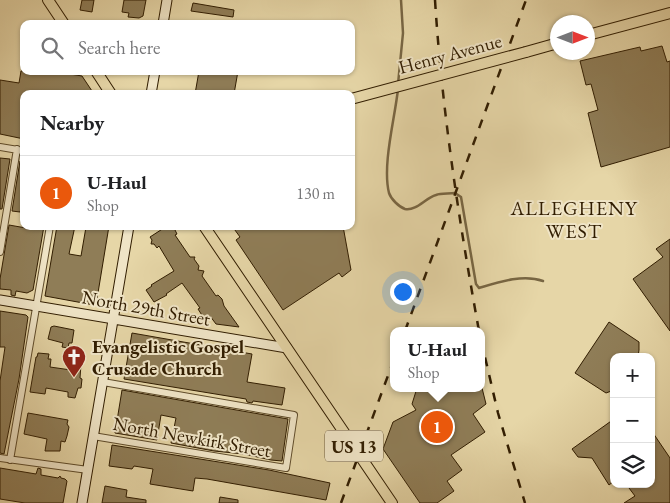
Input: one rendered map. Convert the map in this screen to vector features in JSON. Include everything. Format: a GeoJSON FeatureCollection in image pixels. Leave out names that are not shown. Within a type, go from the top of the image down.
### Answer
{"type":"FeatureCollection","features":[{"type":"Feature","properties":{"kind":"main road"},"geometry":{"type":"LineString","coordinates":[[48,0],[61,20]]}},
{"type":"Feature","properties":{"kind":"main road"},"geometry":{"type":"LineString","coordinates":[[164,20],[167,0]]}},
{"type":"Feature","properties":{"kind":"main road"},"geometry":{"type":"LineString","coordinates":[[595,33],[670,14]]}},
{"type":"Feature","properties":{"kind":"main road","name":"Henry Avenue"},"geometry":{"type":"LineString","coordinates":[[355,98],[550,45]]}},
{"type":"Feature","properties":{"kind":"main road"},"geometry":{"type":"LineString","coordinates":[[99,75],[108,90]]}},
{"type":"Feature","properties":{"kind":"main road"},"geometry":{"type":"LineString","coordinates":[[152,90],[154,75]]}},
{"type":"Feature","properties":{"kind":"main road"},"geometry":{"type":"LineString","coordinates":[[82,503],[128,230]]}},
{"type":"Feature","properties":{"kind":"main road","name":"US 13"},"geometry":{"type":"LineString","coordinates":[[207,230],[392,503]]}},
{"type":"Feature","properties":{"kind":"main road","name":"North 29th Street"},"geometry":{"type":"LineString","coordinates":[[0,300],[288,348]]}},
{"type":"Feature","properties":{"kind":"street"},"geometry":{"type":"LineString","coordinates":[[0,147],[20,150],[0,252]]}},
{"type":"Feature","properties":{"kind":"street"},"geometry":{"type":"LineString","coordinates":[[10,460],[49,230]]}},
{"type":"Feature","properties":{"kind":"street","name":"North Newkirk Street"},"geometry":{"type":"LineString","coordinates":[[93,436],[286,468],[294,415],[102,382]]}},
{"type":"Feature","properties":{"kind":"street"},"geometry":{"type":"LineString","coordinates":[[0,458],[88,470]]}},
{"type":"Feature","properties":{"kind":"building"},"geometry":{"type":"Polygon","coordinates":[[[82,0],[94,0],[92,12],[80,10],[82,0]]]}},
{"type":"Feature","properties":{"kind":"building"},"geometry":{"type":"Polygon","coordinates":[[[124,0],[146,0],[143,16],[139,18],[128,17],[129,13],[122,12],[124,0]]]}},
{"type":"Feature","properties":{"kind":"building"},"geometry":{"type":"Polygon","coordinates":[[[193,3],[234,10],[233,17],[191,11],[193,3]]]}},
{"type":"Feature","properties":{"kind":"building"},"geometry":{"type":"Polygon","coordinates":[[[662,46],[667,62],[670,61],[670,147],[601,167],[588,113],[598,110],[591,84],[586,85],[580,61],[595,60],[595,58],[640,47],[641,51],[662,46]]]}},
{"type":"Feature","properties":{"kind":"building"},"geometry":{"type":"Polygon","coordinates":[[[20,75],[76,75],[82,76],[91,90],[20,90],[20,138],[0,134],[0,80],[19,83],[20,75]]]}},
{"type":"Feature","properties":{"kind":"building"},"geometry":{"type":"Polygon","coordinates":[[[198,75],[237,75],[235,90],[196,90],[198,75]]]}},
{"type":"Feature","properties":{"kind":"building"},"geometry":{"type":"Polygon","coordinates":[[[0,158],[10,159],[2,209],[0,209],[0,158]]]}},
{"type":"Feature","properties":{"kind":"building"},"geometry":{"type":"Polygon","coordinates":[[[20,161],[20,212],[12,211],[20,161]]]}},
{"type":"Feature","properties":{"kind":"building"},"geometry":{"type":"Polygon","coordinates":[[[9,225],[20,227],[20,230],[43,230],[33,290],[27,293],[16,291],[15,296],[11,295],[11,290],[0,289],[9,225]]]}},
{"type":"Feature","properties":{"kind":"building"},"geometry":{"type":"Polygon","coordinates":[[[56,230],[74,230],[69,254],[81,256],[85,230],[108,230],[97,299],[95,299],[94,305],[45,296],[56,230]]]}},
{"type":"Feature","properties":{"kind":"building"},"geometry":{"type":"Polygon","coordinates":[[[161,230],[175,230],[177,234],[175,235],[190,257],[195,257],[194,259],[199,266],[198,270],[204,271],[202,276],[216,296],[218,295],[222,299],[224,306],[239,327],[216,324],[210,316],[205,320],[198,309],[200,308],[182,283],[167,295],[154,302],[146,290],[174,271],[159,246],[157,248],[154,244],[151,244],[152,240],[150,237],[161,230]]]}},
{"type":"Feature","properties":{"kind":"building"},"geometry":{"type":"Polygon","coordinates":[[[235,230],[344,230],[351,270],[342,277],[339,273],[283,310],[236,240],[240,237],[235,230]]]}},
{"type":"Feature","properties":{"kind":"building"},"geometry":{"type":"Polygon","coordinates":[[[670,239],[670,331],[633,279],[663,257],[656,249],[670,239]]]}},
{"type":"Feature","properties":{"kind":"building"},"geometry":{"type":"Polygon","coordinates":[[[0,311],[26,315],[28,317],[19,379],[4,454],[0,453],[0,381],[5,347],[0,347],[0,311]]]}},
{"type":"Feature","properties":{"kind":"building"},"geometry":{"type":"Polygon","coordinates":[[[609,322],[639,342],[639,353],[610,353],[610,392],[606,393],[575,373],[609,322]]]}},
{"type":"Feature","properties":{"kind":"building"},"geometry":{"type":"Polygon","coordinates":[[[51,327],[74,330],[72,343],[69,343],[68,348],[62,347],[63,343],[48,339],[51,327]]]}},
{"type":"Feature","properties":{"kind":"building"},"geometry":{"type":"Polygon","coordinates":[[[132,333],[252,354],[247,382],[285,388],[282,405],[253,401],[252,403],[247,402],[246,399],[124,379],[132,333]]]}},
{"type":"Feature","properties":{"kind":"building"},"geometry":{"type":"Polygon","coordinates":[[[38,353],[49,354],[48,359],[51,359],[50,367],[71,370],[73,362],[81,364],[81,388],[78,388],[75,398],[68,397],[68,392],[46,388],[45,394],[30,392],[38,353]]]}},
{"type":"Feature","properties":{"kind":"building"},"geometry":{"type":"Polygon","coordinates":[[[122,390],[288,419],[282,461],[171,443],[176,418],[161,415],[157,440],[115,433],[122,390]]]}},
{"type":"Feature","properties":{"kind":"building"},"geometry":{"type":"Polygon","coordinates":[[[416,392],[483,392],[486,404],[473,414],[485,432],[451,455],[462,470],[447,481],[454,491],[437,503],[420,503],[383,449],[393,422],[416,410],[412,404],[416,392]]]}},
{"type":"Feature","properties":{"kind":"building"},"geometry":{"type":"Polygon","coordinates":[[[28,413],[68,420],[67,436],[65,442],[61,441],[60,451],[45,451],[47,439],[24,434],[28,413]]]}},
{"type":"Feature","properties":{"kind":"building"},"geometry":{"type":"Polygon","coordinates":[[[610,422],[610,484],[592,458],[578,457],[572,449],[610,422]]]}},
{"type":"Feature","properties":{"kind":"building"},"geometry":{"type":"Polygon","coordinates":[[[655,436],[670,458],[670,503],[624,503],[635,496],[629,488],[655,488],[655,436]]]}},
{"type":"Feature","properties":{"kind":"building"},"geometry":{"type":"Polygon","coordinates":[[[112,445],[269,470],[330,483],[326,500],[207,479],[195,478],[193,491],[150,484],[153,469],[134,466],[132,469],[109,466],[112,445]]]}},
{"type":"Feature","properties":{"kind":"building"},"geometry":{"type":"Polygon","coordinates":[[[0,468],[36,474],[38,468],[41,469],[41,475],[58,478],[60,476],[67,481],[63,503],[25,503],[0,499],[0,468]]]}},
{"type":"Feature","properties":{"kind":"building"},"geometry":{"type":"Polygon","coordinates":[[[105,486],[127,490],[126,497],[146,500],[146,503],[102,503],[105,486]]]}},
{"type":"Feature","properties":{"kind":"building"},"geometry":{"type":"Polygon","coordinates":[[[220,497],[238,500],[238,503],[219,503],[220,497]]]}},
{"type":"Feature","properties":{"kind":"waterway"},"geometry":{"type":"LineString","coordinates":[[398,84],[403,33],[401,0]]}},
{"type":"Feature","properties":{"kind":"waterway"},"geometry":{"type":"LineString","coordinates":[[398,89],[387,169],[387,182],[392,198],[400,206],[409,209],[438,194],[455,193],[461,197],[476,284],[479,288],[503,281],[527,278],[543,281]]}},
{"type":"Feature","properties":{"kind":"railway"},"geometry":{"type":"LineString","coordinates":[[435,0],[452,166],[478,327]]}},
{"type":"Feature","properties":{"kind":"railway"},"geometry":{"type":"LineString","coordinates":[[406,327],[526,0]]}},
{"type":"Feature","properties":{"kind":"railway"},"geometry":{"type":"LineString","coordinates":[[485,357],[498,413],[525,503]]}},
{"type":"Feature","properties":{"kind":"railway"},"geometry":{"type":"LineString","coordinates":[[341,503],[390,370]]}},
{"type":"Feature","properties":{"kind":"place","name":"Evangelistic Gospel Crusade Church"},"geometry":{"type":"Point","coordinates":[74,378]}},
{"type":"Feature","properties":{"kind":"place","name":"U-Haul"},"geometry":{"type":"Point","coordinates":[437,427]}},
{"type":"Feature","properties":{"kind":"district","name":"ALLEGHENY WEST"},"geometry":{"type":"Point","coordinates":[574,220]}}]}
